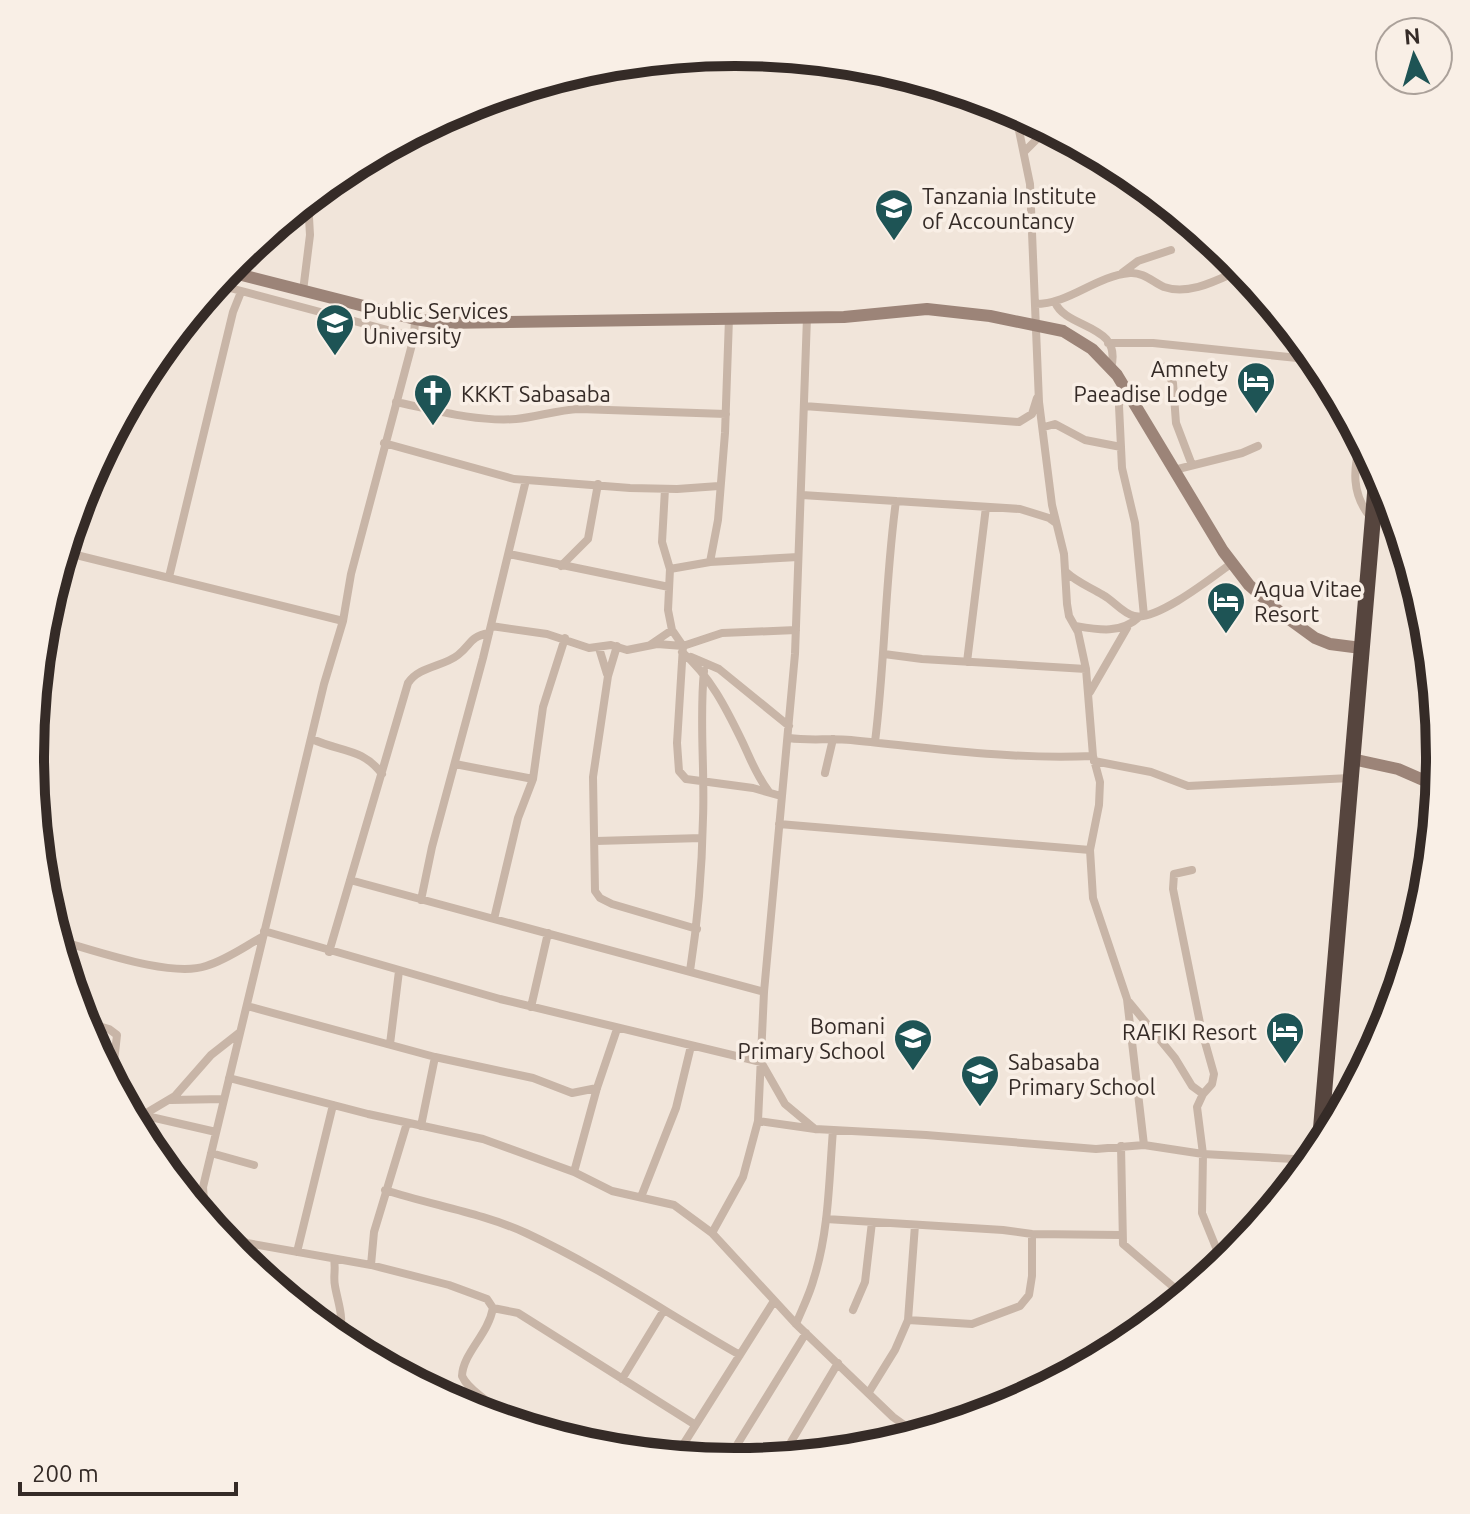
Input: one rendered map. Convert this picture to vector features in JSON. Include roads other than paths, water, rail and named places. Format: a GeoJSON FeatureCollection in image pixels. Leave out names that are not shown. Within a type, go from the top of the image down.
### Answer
{"type":"FeatureCollection","features":[{"type":"Feature","properties":{"kind":"highway"},"geometry":{"type":"LineString","coordinates":[[1321,1122],[1375,498]]}},
{"type":"Feature","properties":{"kind":"main road"},"geometry":{"type":"LineString","coordinates":[[242,272],[303,291],[441,323],[844,317],[927,309],[1038,324],[1063,331],[1079,340],[1111,368],[1122,383],[1232,563],[1249,585],[1265,601],[1315,638],[1361,648]]}},
{"type":"Feature","properties":{"kind":"main road"},"geometry":{"type":"LineString","coordinates":[[1352,759],[1398,769],[1425,781]]}},
{"type":"Feature","properties":{"kind":"street"},"geometry":{"type":"LineString","coordinates":[[1019,128],[1030,187],[1039,402],[1052,505],[1066,572],[1069,616],[1076,626],[1090,692],[1094,758],[1101,792],[1090,850],[1095,910],[1127,999],[1144,1145]]}},
{"type":"Feature","properties":{"kind":"street"},"geometry":{"type":"LineString","coordinates":[[1025,151],[1039,136]]}},
{"type":"Feature","properties":{"kind":"street"},"geometry":{"type":"LineString","coordinates":[[303,291],[310,235],[309,213]]}},
{"type":"Feature","properties":{"kind":"street"},"geometry":{"type":"LineString","coordinates":[[1119,276],[1138,261],[1171,250]]}},
{"type":"Feature","properties":{"kind":"street"},"geometry":{"type":"LineString","coordinates":[[1035,304],[1055,302],[1089,286],[1133,273],[1165,287],[1180,289],[1230,275]]}},
{"type":"Feature","properties":{"kind":"street"},"geometry":{"type":"LineString","coordinates":[[227,288],[414,337]]}},
{"type":"Feature","properties":{"kind":"street"},"geometry":{"type":"LineString","coordinates":[[169,577],[233,312],[241,292]]}},
{"type":"Feature","properties":{"kind":"street"},"geometry":{"type":"LineString","coordinates":[[1055,302],[1061,314],[1098,332],[1108,343],[1114,357],[1111,368]]}},
{"type":"Feature","properties":{"kind":"street"},"geometry":{"type":"LineString","coordinates":[[712,1233],[743,1177],[758,1121],[764,992],[789,738],[796,630],[807,317]]}},
{"type":"Feature","properties":{"kind":"street"},"geometry":{"type":"LineString","coordinates":[[710,562],[715,545],[726,414],[729,318]]}},
{"type":"Feature","properties":{"kind":"street"},"geometry":{"type":"LineString","coordinates":[[202,1196],[324,684],[343,621],[351,574],[414,337],[415,319]]}},
{"type":"Feature","properties":{"kind":"street"},"geometry":{"type":"LineString","coordinates":[[1108,343],[1143,342],[1299,358]]}},
{"type":"Feature","properties":{"kind":"street"},"geometry":{"type":"LineString","coordinates":[[1164,367],[1173,383],[1176,423],[1192,465]]}},
{"type":"Feature","properties":{"kind":"street"},"geometry":{"type":"LineString","coordinates":[[1122,383],[1119,406],[1124,483],[1135,523],[1142,616]]}},
{"type":"Feature","properties":{"kind":"street"},"geometry":{"type":"LineString","coordinates":[[804,406],[1019,422],[1032,414],[1040,386]]}},
{"type":"Feature","properties":{"kind":"street"},"geometry":{"type":"LineString","coordinates":[[396,402],[497,419],[517,419],[579,409],[726,414]]}},
{"type":"Feature","properties":{"kind":"street"},"geometry":{"type":"LineString","coordinates":[[1044,427],[1055,424],[1085,440],[1121,447]]}},
{"type":"Feature","properties":{"kind":"street"},"geometry":{"type":"LineString","coordinates":[[384,443],[514,479],[665,489],[719,486]]}},
{"type":"Feature","properties":{"kind":"street"},"geometry":{"type":"LineString","coordinates":[[1174,470],[1258,446]]}},
{"type":"Feature","properties":{"kind":"street"},"geometry":{"type":"LineString","coordinates":[[1358,459],[1355,482],[1359,504],[1373,520]]}},
{"type":"Feature","properties":{"kind":"street"},"geometry":{"type":"LineString","coordinates":[[421,900],[526,480]]}},
{"type":"Feature","properties":{"kind":"street"},"geometry":{"type":"LineString","coordinates":[[561,566],[588,539],[598,484]]}},
{"type":"Feature","properties":{"kind":"street"},"geometry":{"type":"LineString","coordinates":[[665,489],[662,547],[670,569],[667,603],[672,630],[684,651],[704,671],[742,742],[754,772],[769,792]]}},
{"type":"Feature","properties":{"kind":"street"},"geometry":{"type":"LineString","coordinates":[[802,495],[1020,509],[1057,523]]}},
{"type":"Feature","properties":{"kind":"street"},"geometry":{"type":"LineString","coordinates":[[875,742],[896,501]]}},
{"type":"Feature","properties":{"kind":"street"},"geometry":{"type":"LineString","coordinates":[[967,662],[986,507]]}},
{"type":"Feature","properties":{"kind":"street"},"geometry":{"type":"LineString","coordinates":[[509,554],[669,587]]}},
{"type":"Feature","properties":{"kind":"street"},"geometry":{"type":"LineString","coordinates":[[75,555],[343,621]]}},
{"type":"Feature","properties":{"kind":"street"},"geometry":{"type":"LineString","coordinates":[[670,569],[710,562],[798,557]]}},
{"type":"Feature","properties":{"kind":"street"},"geometry":{"type":"LineString","coordinates":[[1090,692],[1127,628],[1142,616],[1174,602],[1232,563]]}},
{"type":"Feature","properties":{"kind":"street"},"geometry":{"type":"LineString","coordinates":[[1066,572],[1078,583],[1103,594],[1130,615],[1142,616]]}},
{"type":"Feature","properties":{"kind":"street"},"geometry":{"type":"LineString","coordinates":[[1076,626],[1102,630],[1127,628]]}},
{"type":"Feature","properties":{"kind":"street"},"geometry":{"type":"LineString","coordinates":[[329,952],[411,678],[457,656],[470,639],[490,630],[565,638],[589,648],[617,646],[627,650],[649,645],[672,630]]}},
{"type":"Feature","properties":{"kind":"street"},"geometry":{"type":"LineString","coordinates":[[684,651],[722,633],[796,630]]}},
{"type":"Feature","properties":{"kind":"street"},"geometry":{"type":"LineString","coordinates":[[494,919],[518,818],[533,779],[543,707],[565,638]]}},
{"type":"Feature","properties":{"kind":"street"},"geometry":{"type":"LineString","coordinates":[[649,645],[684,651],[719,669],[789,726]]}},
{"type":"Feature","properties":{"kind":"street"},"geometry":{"type":"LineString","coordinates":[[617,646],[608,676],[593,777],[595,891],[600,898],[638,913],[697,929]]}},
{"type":"Feature","properties":{"kind":"street"},"geometry":{"type":"LineString","coordinates":[[599,648],[608,676]]}},
{"type":"Feature","properties":{"kind":"street"},"geometry":{"type":"LineString","coordinates":[[684,651],[677,743],[679,771],[686,779],[781,796]]}},
{"type":"Feature","properties":{"kind":"street"},"geometry":{"type":"LineString","coordinates":[[884,654],[1086,669]]}},
{"type":"Feature","properties":{"kind":"street"},"geometry":{"type":"LineString","coordinates":[[690,971],[697,929],[702,838],[704,671]]}},
{"type":"Feature","properties":{"kind":"street"},"geometry":{"type":"LineString","coordinates":[[789,738],[875,742],[950,751],[1094,758],[1151,772],[1188,786],[1350,778]]}},
{"type":"Feature","properties":{"kind":"street"},"geometry":{"type":"LineString","coordinates":[[312,739],[334,749],[387,756]]}},
{"type":"Feature","properties":{"kind":"street"},"geometry":{"type":"LineString","coordinates":[[825,773],[833,739]]}},
{"type":"Feature","properties":{"kind":"street"},"geometry":{"type":"LineString","coordinates":[[363,755],[382,774]]}},
{"type":"Feature","properties":{"kind":"street"},"geometry":{"type":"LineString","coordinates":[[455,764],[533,779]]}},
{"type":"Feature","properties":{"kind":"street"},"geometry":{"type":"LineString","coordinates":[[779,824],[1090,850]]}},
{"type":"Feature","properties":{"kind":"street"},"geometry":{"type":"LineString","coordinates":[[596,841],[702,838]]}},
{"type":"Feature","properties":{"kind":"street"},"geometry":{"type":"LineString","coordinates":[[1192,870],[1174,874],[1173,889],[1201,1028],[1213,1066],[1212,1084],[1197,1107],[1203,1154],[1202,1213],[1217,1252]]}},
{"type":"Feature","properties":{"kind":"street"},"geometry":{"type":"LineString","coordinates":[[350,880],[764,992]]}},
{"type":"Feature","properties":{"kind":"street"},"geometry":{"type":"LineString","coordinates":[[531,1007],[548,933]]}},
{"type":"Feature","properties":{"kind":"street"},"geometry":{"type":"LineString","coordinates":[[70,943],[181,970],[203,967],[263,934],[531,1007],[761,1062],[785,1104],[815,1129]]}},
{"type":"Feature","properties":{"kind":"street"},"geometry":{"type":"LineString","coordinates":[[390,1044],[399,971]]}},
{"type":"Feature","properties":{"kind":"street"},"geometry":{"type":"LineString","coordinates":[[1127,999],[1175,1058],[1192,1086],[1203,1094]]}},
{"type":"Feature","properties":{"kind":"street"},"geometry":{"type":"LineString","coordinates":[[247,1006],[435,1057],[533,1078],[572,1093],[597,1088]]}},
{"type":"Feature","properties":{"kind":"street"},"geometry":{"type":"LineString","coordinates":[[99,1026],[117,1035],[114,1061]]}},
{"type":"Feature","properties":{"kind":"street"},"geometry":{"type":"LineString","coordinates":[[574,1172],[617,1029]]}},
{"type":"Feature","properties":{"kind":"street"},"geometry":{"type":"LineString","coordinates":[[144,1114],[171,1100],[211,1055],[239,1033]]}},
{"type":"Feature","properties":{"kind":"street"},"geometry":{"type":"LineString","coordinates":[[641,1197],[676,1108],[691,1046]]}},
{"type":"Feature","properties":{"kind":"street"},"geometry":{"type":"LineString","coordinates":[[421,1126],[435,1057]]}},
{"type":"Feature","properties":{"kind":"street"},"geometry":{"type":"LineString","coordinates":[[229,1078],[483,1139],[574,1172],[612,1191],[674,1205],[712,1233],[796,1324],[906,1426]]}},
{"type":"Feature","properties":{"kind":"street"},"geometry":{"type":"LineString","coordinates":[[171,1100],[224,1099]]}},
{"type":"Feature","properties":{"kind":"street"},"geometry":{"type":"LineString","coordinates":[[297,1252],[333,1105]]}},
{"type":"Feature","properties":{"kind":"street"},"geometry":{"type":"LineString","coordinates":[[145,1115],[216,1132]]}},
{"type":"Feature","properties":{"kind":"street"},"geometry":{"type":"LineString","coordinates":[[758,1121],[815,1129],[1096,1149],[1144,1145],[1203,1154],[1297,1159]]}},
{"type":"Feature","properties":{"kind":"street"},"geometry":{"type":"LineString","coordinates":[[371,1265],[374,1232],[407,1123]]}},
{"type":"Feature","properties":{"kind":"street"},"geometry":{"type":"LineString","coordinates":[[796,1324],[814,1278],[826,1219],[833,1130]]}},
{"type":"Feature","properties":{"kind":"street"},"geometry":{"type":"LineString","coordinates":[[1121,1146],[1121,1235],[1127,1249],[1176,1289]]}},
{"type":"Feature","properties":{"kind":"street"},"geometry":{"type":"LineString","coordinates":[[211,1153],[254,1165]]}},
{"type":"Feature","properties":{"kind":"street"},"geometry":{"type":"LineString","coordinates":[[385,1190],[499,1222],[525,1233],[616,1279],[740,1355]]}},
{"type":"Feature","properties":{"kind":"street"},"geometry":{"type":"LineString","coordinates":[[826,1219],[1032,1234],[1121,1235]]}},
{"type":"Feature","properties":{"kind":"street"},"geometry":{"type":"LineString","coordinates":[[853,1310],[865,1282],[872,1222]]}},
{"type":"Feature","properties":{"kind":"street"},"geometry":{"type":"LineString","coordinates":[[869,1392],[895,1350],[908,1320],[915,1225]]}},
{"type":"Feature","properties":{"kind":"street"},"geometry":{"type":"LineString","coordinates":[[908,1320],[972,1324],[1020,1306],[1029,1295],[1032,1234]]}},
{"type":"Feature","properties":{"kind":"street"},"geometry":{"type":"LineString","coordinates":[[239,1238],[247,1243],[371,1265],[487,1299],[493,1308],[490,1323],[465,1361],[462,1371],[469,1388],[486,1401]]}},
{"type":"Feature","properties":{"kind":"street"},"geometry":{"type":"LineString","coordinates":[[334,1259],[334,1285],[339,1298],[342,1325]]}},
{"type":"Feature","properties":{"kind":"street"},"geometry":{"type":"LineString","coordinates":[[682,1446],[774,1301]]}},
{"type":"Feature","properties":{"kind":"street"},"geometry":{"type":"LineString","coordinates":[[493,1308],[518,1313],[694,1424]]}},
{"type":"Feature","properties":{"kind":"street"},"geometry":{"type":"LineString","coordinates":[[622,1379],[664,1310]]}},
{"type":"Feature","properties":{"kind":"street"},"geometry":{"type":"LineString","coordinates":[[735,1448],[806,1333]]}},
{"type":"Feature","properties":{"kind":"street"},"geometry":{"type":"LineString","coordinates":[[789,1446],[838,1363]]}},
{"type":"Feature","properties":{"kind":"place","name":"Tanzania Institute of Accountancy"},"geometry":{"type":"Point","coordinates":[894,242]}},
{"type":"Feature","properties":{"kind":"place","name":"Public Services University"},"geometry":{"type":"Point","coordinates":[335,357]}},
{"type":"Feature","properties":{"kind":"place","name":"Amnety Paeadise Lodge"},"geometry":{"type":"Point","coordinates":[1256,415]}},
{"type":"Feature","properties":{"kind":"place","name":"KKKT Sabasaba"},"geometry":{"type":"Point","coordinates":[433,427]}},
{"type":"Feature","properties":{"kind":"place","name":"Aqua Vitae Resort"},"geometry":{"type":"Point","coordinates":[1226,635]}},
{"type":"Feature","properties":{"kind":"place","name":"RAFIKI Resort"},"geometry":{"type":"Point","coordinates":[1285,1065]}},
{"type":"Feature","properties":{"kind":"place","name":"Bomani Primary School"},"geometry":{"type":"Point","coordinates":[913,1072]}},
{"type":"Feature","properties":{"kind":"place","name":"Sabasaba Primary School"},"geometry":{"type":"Point","coordinates":[980,1108]}}]}
